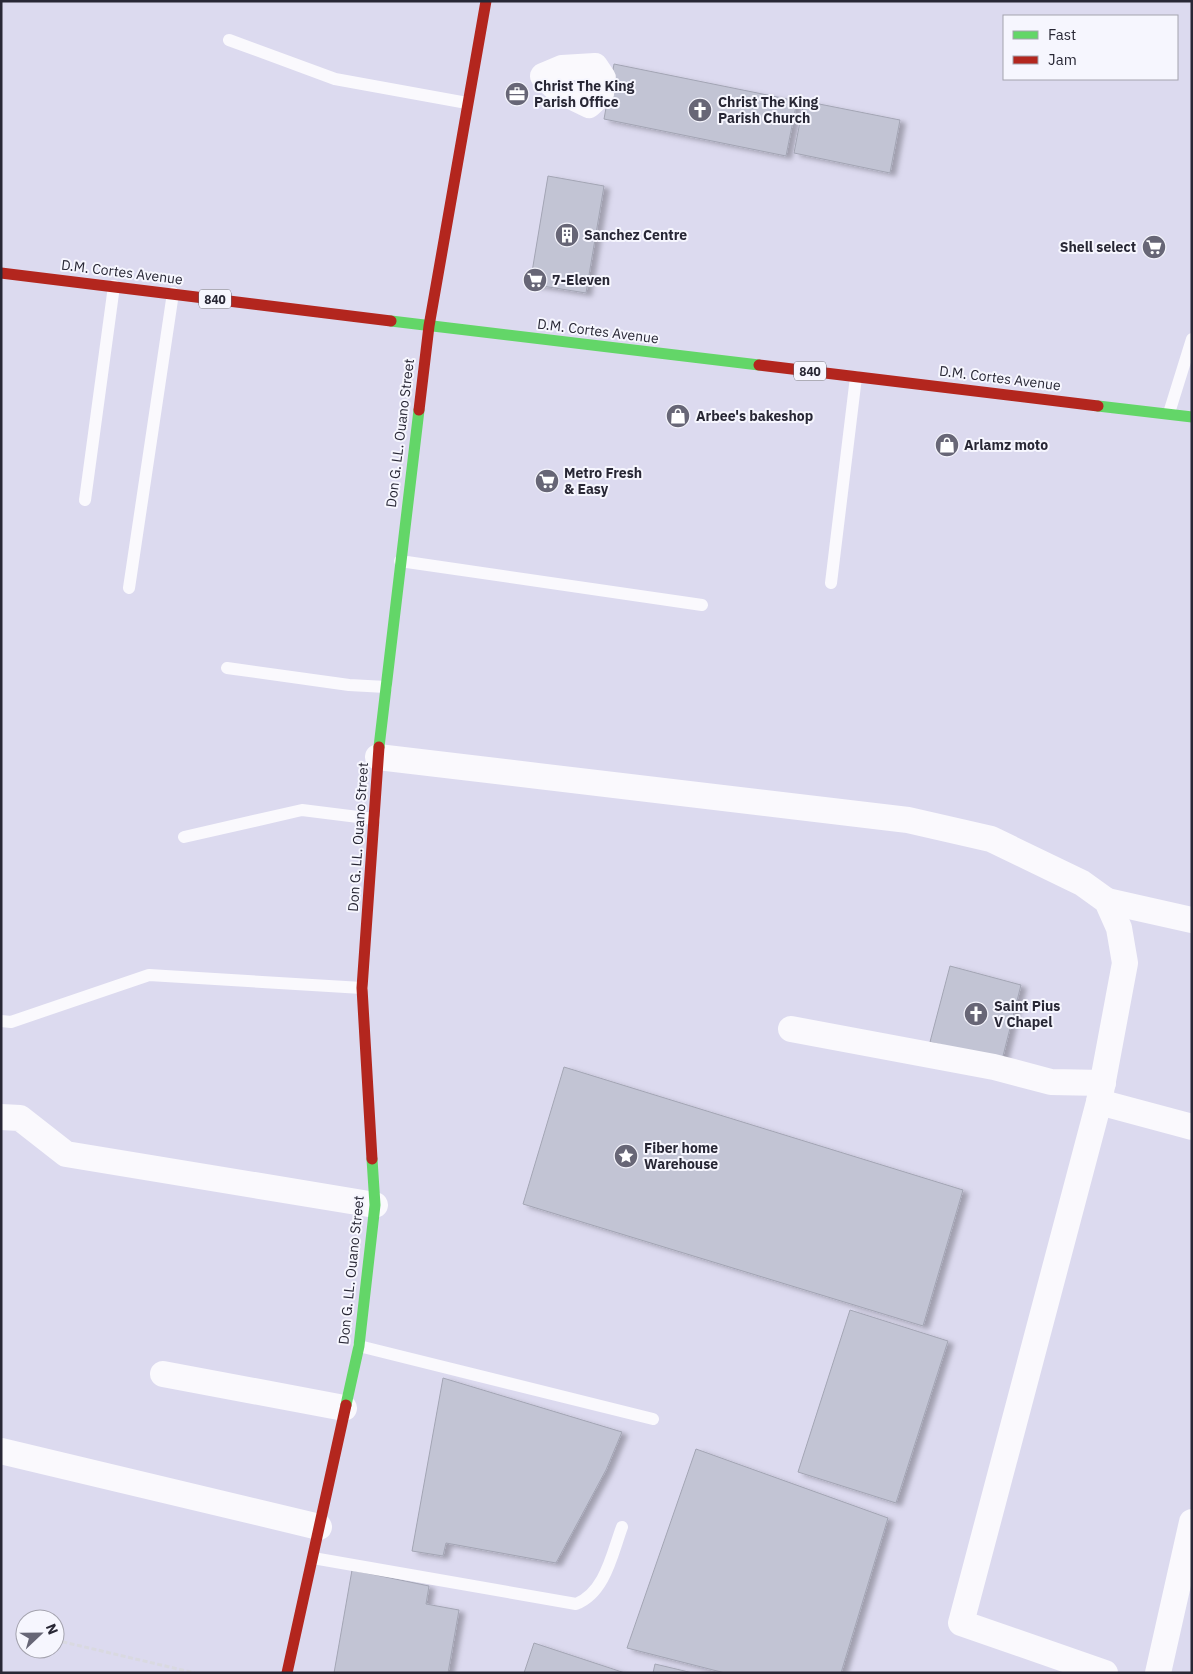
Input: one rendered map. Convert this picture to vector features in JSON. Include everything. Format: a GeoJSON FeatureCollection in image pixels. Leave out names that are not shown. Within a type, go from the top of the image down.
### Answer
{"type":"FeatureCollection","features":[{"type":"Feature","properties":{"kind":"main road","name":"Don G. LL. Ouano Street"},"geometry":{"type":"LineString","coordinates":[[287,1673],[359,1346],[375,1205],[362,988],[378,757],[429,326],[486,1]]}},
{"type":"Feature","properties":{"kind":"main road","name":"D.M. Cortes Avenue"},"geometry":{"type":"LineString","coordinates":[[1,273],[1192,417]]}},
{"type":"Feature","properties":{"kind":"street"},"geometry":{"type":"LineString","coordinates":[[378,757],[908,820],[991,839],[1082,883],[1107,901],[1192,920]]}},
{"type":"Feature","properties":{"kind":"street"},"geometry":{"type":"LineString","coordinates":[[1105,1673],[960,1623],[1101,1093],[1125,963],[1119,928],[1107,901]]}},
{"type":"Feature","properties":{"kind":"street"},"geometry":{"type":"LineString","coordinates":[[791,1029],[994,1066],[1051,1082],[1101,1093],[1192,1127]]}},
{"type":"Feature","properties":{"kind":"street"},"geometry":{"type":"LineString","coordinates":[[1,1117],[20,1118],[66,1154],[375,1205]]}},
{"type":"Feature","properties":{"kind":"street"},"geometry":{"type":"LineString","coordinates":[[163,1374],[344,1408]]}},
{"type":"Feature","properties":{"kind":"street"},"geometry":{"type":"LineString","coordinates":[[1,1451],[319,1528]]}},
{"type":"Feature","properties":{"kind":"street"},"geometry":{"type":"LineString","coordinates":[[1158,1673],[1192,1522]]}},
{"type":"Feature","properties":{"kind":"lane"},"geometry":{"type":"LineString","coordinates":[[229,40],[336,79],[467,103]]}},
{"type":"Feature","properties":{"kind":"lane"},"geometry":{"type":"LineString","coordinates":[[85,500],[114,286]]}},
{"type":"Feature","properties":{"kind":"lane"},"geometry":{"type":"LineString","coordinates":[[129,588],[172,294]]}},
{"type":"Feature","properties":{"kind":"lane"},"geometry":{"type":"LineString","coordinates":[[1169,413],[1192,339]]}},
{"type":"Feature","properties":{"kind":"lane"},"geometry":{"type":"LineString","coordinates":[[831,583],[856,377]]}},
{"type":"Feature","properties":{"kind":"lane"},"geometry":{"type":"LineString","coordinates":[[400,561],[702,605]]}},
{"type":"Feature","properties":{"kind":"lane"},"geometry":{"type":"LineString","coordinates":[[227,668],[349,685],[386,687]]}},
{"type":"Feature","properties":{"kind":"lane"},"geometry":{"type":"LineString","coordinates":[[184,837],[302,810],[374,819]]}},
{"type":"Feature","properties":{"kind":"lane"},"geometry":{"type":"LineString","coordinates":[[1,1021],[11,1022],[149,975],[362,988]]}},
{"type":"Feature","properties":{"kind":"lane"},"geometry":{"type":"LineString","coordinates":[[359,1346],[653,1419]]}},
{"type":"Feature","properties":{"kind":"lane"},"geometry":{"type":"LineString","coordinates":[[313,1558],[576,1604],[588,1599],[599,1585],[622,1527]]}},
{"type":"Feature","properties":{"kind":"path"},"geometry":{"type":"LineString","coordinates":[[65,1642],[195,1673]]}},
{"type":"Feature","properties":{"kind":"building","name":"Christ The King Parish Church"},"geometry":{"type":"Polygon","coordinates":[[[614,64],[797,101],[786,156],[604,119],[614,64]]]}},
{"type":"Feature","properties":{"kind":"building"},"geometry":{"type":"Polygon","coordinates":[[[804,101],[900,120],[890,173],[794,153],[804,101]]]}},
{"type":"Feature","properties":{"kind":"building","name":"Sanchez Centre"},"geometry":{"type":"Polygon","coordinates":[[[548,176],[604,186],[586,293],[530,284],[548,176]]]}},
{"type":"Feature","properties":{"kind":"building","name":"Saint Pius V Chapel"},"geometry":{"type":"Polygon","coordinates":[[[950,966],[1021,985],[1002,1060],[930,1042],[950,966]]]}},
{"type":"Feature","properties":{"kind":"building"},"geometry":{"type":"Polygon","coordinates":[[[564,1067],[963,1190],[923,1326],[523,1204],[564,1067]]]}},
{"type":"Feature","properties":{"kind":"building"},"geometry":{"type":"Polygon","coordinates":[[[850,1310],[948,1341],[896,1503],[798,1472],[850,1310]]]}},
{"type":"Feature","properties":{"kind":"building"},"geometry":{"type":"Polygon","coordinates":[[[443,1378],[622,1432],[606,1470],[556,1563],[446,1543],[443,1556],[412,1551],[443,1378]]]}},
{"type":"Feature","properties":{"kind":"building"},"geometry":{"type":"Polygon","coordinates":[[[696,1449],[888,1518],[841,1673],[725,1673],[627,1648],[696,1449]]]}},
{"type":"Feature","properties":{"kind":"building"},"geometry":{"type":"Polygon","coordinates":[[[352,1570],[429,1586],[426,1604],[459,1610],[448,1673],[334,1673],[352,1570]]]}},
{"type":"Feature","properties":{"kind":"building"},"geometry":{"type":"Polygon","coordinates":[[[534,1643],[625,1673],[524,1673],[534,1643]]]}},
{"type":"Feature","properties":{"kind":"building"},"geometry":{"type":"Polygon","coordinates":[[[655,1664],[693,1673],[653,1673],[655,1664]]]}},
{"type":"Feature","properties":{"kind":"traffic: fast"},"geometry":{"type":"LineString","coordinates":[[391,321],[759,365]]}},
{"type":"Feature","properties":{"kind":"traffic: fast"},"geometry":{"type":"LineString","coordinates":[[1098,406],[1192,417]]}},
{"type":"Feature","properties":{"kind":"traffic: fast"},"geometry":{"type":"LineString","coordinates":[[379,747],[419,410]]}},
{"type":"Feature","properties":{"kind":"traffic: fast"},"geometry":{"type":"LineString","coordinates":[[346,1405],[359,1346],[375,1205],[372,1159]]}},
{"type":"Feature","properties":{"kind":"traffic: jam"},"geometry":{"type":"LineString","coordinates":[[419,410],[429,326],[486,1]]}},
{"type":"Feature","properties":{"kind":"traffic: jam"},"geometry":{"type":"LineString","coordinates":[[1,273],[391,321]]}},
{"type":"Feature","properties":{"kind":"traffic: jam"},"geometry":{"type":"LineString","coordinates":[[759,365],[1098,406]]}},
{"type":"Feature","properties":{"kind":"traffic: jam"},"geometry":{"type":"LineString","coordinates":[[372,1159],[362,988],[379,747]]}},
{"type":"Feature","properties":{"kind":"traffic: jam"},"geometry":{"type":"LineString","coordinates":[[287,1673],[346,1405]]}},
{"type":"Feature","properties":{"kind":"place","name":"Christ The King Parish Office"},"geometry":{"type":"Point","coordinates":[517,94]}},
{"type":"Feature","properties":{"kind":"place","name":"Christ The King Parish Church"},"geometry":{"type":"Point","coordinates":[700,110]}},
{"type":"Feature","properties":{"kind":"place","name":"Sanchez Centre"},"geometry":{"type":"Point","coordinates":[567,235]}},
{"type":"Feature","properties":{"kind":"place","name":"Shell select"},"geometry":{"type":"Point","coordinates":[1154,247]}},
{"type":"Feature","properties":{"kind":"place","name":"7-Eleven"},"geometry":{"type":"Point","coordinates":[535,280]}},
{"type":"Feature","properties":{"kind":"place","name":"Arbee's bakeshop"},"geometry":{"type":"Point","coordinates":[678,416]}},
{"type":"Feature","properties":{"kind":"place","name":"Arlamz moto"},"geometry":{"type":"Point","coordinates":[947,445]}},
{"type":"Feature","properties":{"kind":"place","name":"Metro Fresh & Easy"},"geometry":{"type":"Point","coordinates":[547,481]}},
{"type":"Feature","properties":{"kind":"place","name":"Saint Pius V Chapel"},"geometry":{"type":"Point","coordinates":[976,1014]}},
{"type":"Feature","properties":{"kind":"place","name":"Fiber home Warehouse"},"geometry":{"type":"Point","coordinates":[626,1156]}}]}
